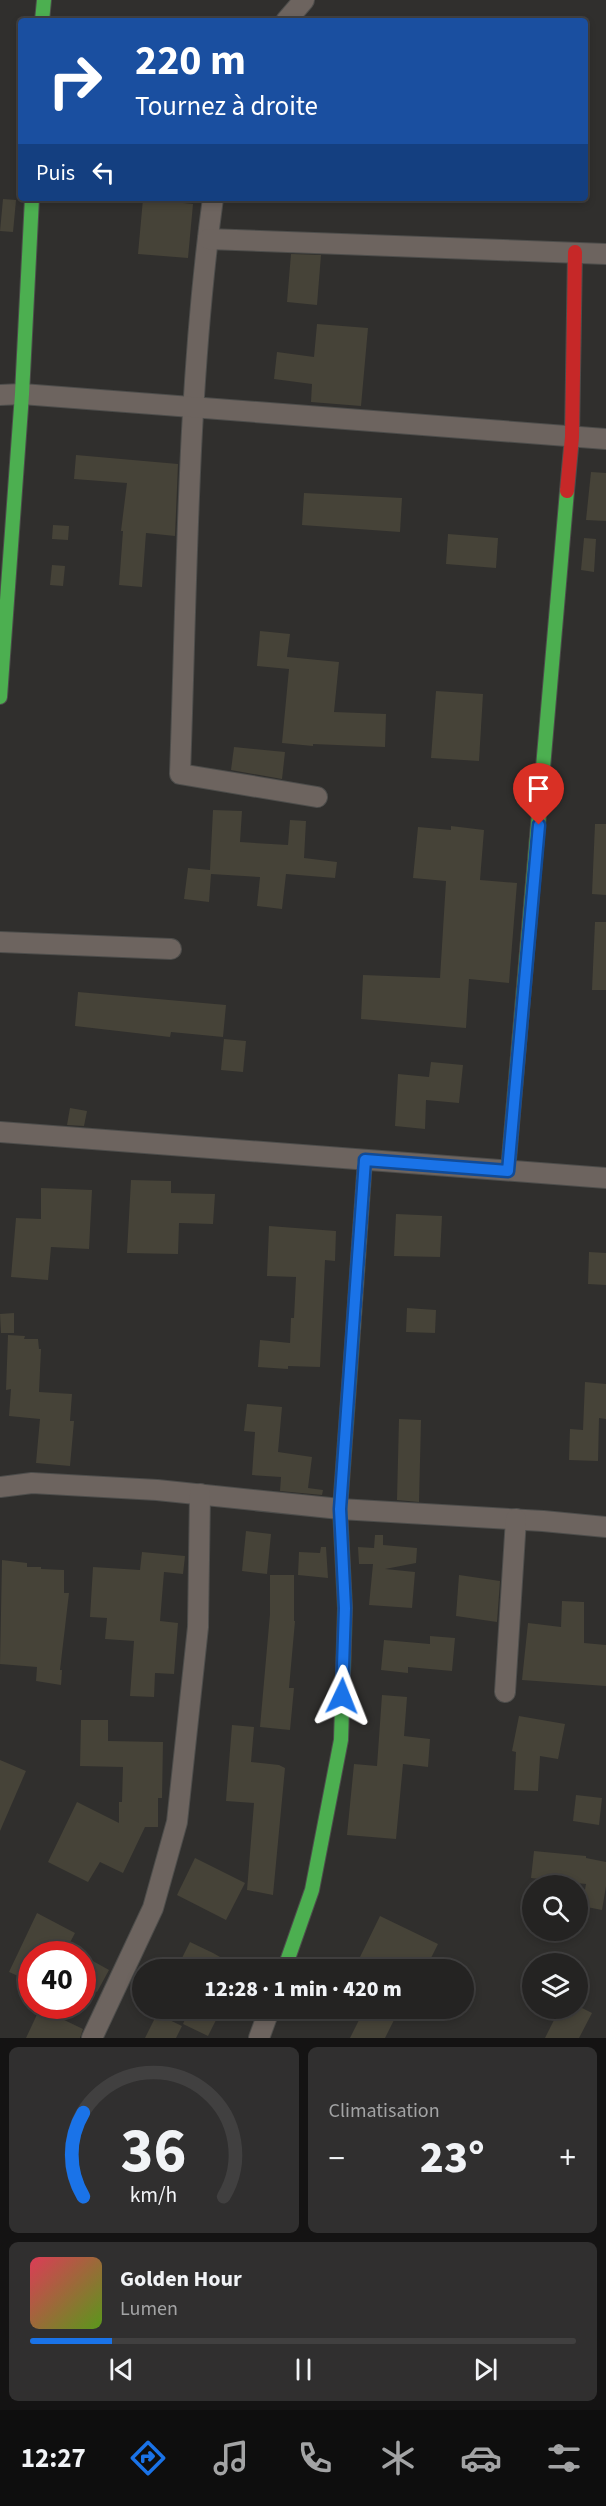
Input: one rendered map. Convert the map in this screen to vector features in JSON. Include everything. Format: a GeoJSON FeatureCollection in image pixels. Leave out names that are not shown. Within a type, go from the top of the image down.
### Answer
{"type":"FeatureCollection","features":[{"type":"Feature","properties":{"kind":"street"},"geometry":{"type":"LineString","coordinates":[[42,18],[44,0]]}},
{"type":"Feature","properties":{"kind":"street"},"geometry":{"type":"LineString","coordinates":[[289,18],[304,0]]}},
{"type":"Feature","properties":{"kind":"street"},"geometry":{"type":"LineString","coordinates":[[0,697],[22,394],[33,201]]}},
{"type":"Feature","properties":{"kind":"street"},"geometry":{"type":"LineString","coordinates":[[213,201],[207,239],[194,408],[180,774],[316,797]]}},
{"type":"Feature","properties":{"kind":"street"},"geometry":{"type":"LineString","coordinates":[[207,239],[606,254]]}},
{"type":"Feature","properties":{"kind":"street"},"geometry":{"type":"LineString","coordinates":[[508,1171],[572,437],[575,252]]}},
{"type":"Feature","properties":{"kind":"street"},"geometry":{"type":"LineString","coordinates":[[0,395],[22,394],[606,440]]}},
{"type":"Feature","properties":{"kind":"street"},"geometry":{"type":"LineString","coordinates":[[0,942],[171,949]]}},
{"type":"Feature","properties":{"kind":"street"},"geometry":{"type":"LineString","coordinates":[[0,1132],[606,1178]]}},
{"type":"Feature","properties":{"kind":"street"},"geometry":{"type":"LineString","coordinates":[[288,1959],[312,1890],[341,1740],[345,1608],[340,1509],[365,1160]]}},
{"type":"Feature","properties":{"kind":"street"},"geometry":{"type":"LineString","coordinates":[[0,1487],[32,1483],[200,1494],[340,1509],[516,1519],[606,1527]]}},
{"type":"Feature","properties":{"kind":"street"},"geometry":{"type":"LineString","coordinates":[[92,2038],[153,1908],[177,1822],[198,1627],[200,1494]]}},
{"type":"Feature","properties":{"kind":"street"},"geometry":{"type":"LineString","coordinates":[[505,1692],[516,1519]]}},
{"type":"Feature","properties":{"kind":"street"},"geometry":{"type":"LineString","coordinates":[[259,2038],[266,2019]]}},
{"type":"Feature","properties":{"kind":"building"},"geometry":{"type":"Polygon","coordinates":[[[3,199],[16,200],[13,232],[0,231],[3,199]]]}},
{"type":"Feature","properties":{"kind":"building"},"geometry":{"type":"Polygon","coordinates":[[[143,201],[193,204],[188,258],[138,254],[143,201]]]}},
{"type":"Feature","properties":{"kind":"building"},"geometry":{"type":"Polygon","coordinates":[[[291,254],[321,255],[317,305],[287,302],[291,254]]]}},
{"type":"Feature","properties":{"kind":"building"},"geometry":{"type":"Polygon","coordinates":[[[317,324],[368,328],[361,406],[311,402],[312,384],[274,379],[277,352],[314,357],[317,324]]]}},
{"type":"Feature","properties":{"kind":"building"},"geometry":{"type":"Polygon","coordinates":[[[76,455],[178,464],[175,536],[146,533],[142,587],[119,585],[123,531],[121,531],[127,483],[74,479],[76,455]]]}},
{"type":"Feature","properties":{"kind":"building"},"geometry":{"type":"Polygon","coordinates":[[[591,472],[606,473],[606,521],[586,520],[591,472]]]}},
{"type":"Feature","properties":{"kind":"building"},"geometry":{"type":"Polygon","coordinates":[[[304,493],[402,498],[400,532],[302,525],[304,493]]]}},
{"type":"Feature","properties":{"kind":"building"},"geometry":{"type":"Polygon","coordinates":[[[53,525],[69,526],[68,540],[52,539],[53,525]]]}},
{"type":"Feature","properties":{"kind":"building"},"geometry":{"type":"Polygon","coordinates":[[[448,534],[498,538],[496,568],[446,564],[448,534]]]}},
{"type":"Feature","properties":{"kind":"building"},"geometry":{"type":"Polygon","coordinates":[[[584,538],[596,539],[594,572],[581,570],[584,538]]]}},
{"type":"Feature","properties":{"kind":"building"},"geometry":{"type":"Polygon","coordinates":[[[52,565],[65,566],[63,586],[50,585],[52,565]]]}},
{"type":"Feature","properties":{"kind":"building"},"geometry":{"type":"Polygon","coordinates":[[[260,631],[290,634],[287,657],[339,662],[334,712],[386,714],[385,747],[282,743],[289,669],[257,666],[260,631]]]}},
{"type":"Feature","properties":{"kind":"building"},"geometry":{"type":"Polygon","coordinates":[[[436,691],[483,694],[479,761],[431,758],[436,691]]]}},
{"type":"Feature","properties":{"kind":"building"},"geometry":{"type":"Polygon","coordinates":[[[234,747],[285,752],[282,779],[231,770],[234,747]]]}},
{"type":"Feature","properties":{"kind":"building"},"geometry":{"type":"Polygon","coordinates":[[[213,810],[242,811],[240,842],[288,845],[290,820],[306,821],[304,858],[337,862],[335,878],[286,874],[282,909],[257,906],[260,877],[211,874],[209,902],[184,899],[188,868],[210,870],[213,810]]]}},
{"type":"Feature","properties":{"kind":"building"},"geometry":{"type":"Polygon","coordinates":[[[595,824],[606,824],[606,895],[592,894],[595,824]]]}},
{"type":"Feature","properties":{"kind":"building"},"geometry":{"type":"Polygon","coordinates":[[[451,826],[484,830],[480,880],[517,883],[509,983],[469,979],[466,1028],[361,1019],[363,975],[440,978],[446,881],[413,878],[418,827],[451,830],[451,826]]]}},
{"type":"Feature","properties":{"kind":"building"},"geometry":{"type":"Polygon","coordinates":[[[595,922],[606,922],[606,990],[592,990],[595,922]]]}},
{"type":"Feature","properties":{"kind":"building"},"geometry":{"type":"Polygon","coordinates":[[[78,992],[226,1005],[223,1037],[171,1032],[170,1037],[75,1026],[78,992]]]}},
{"type":"Feature","properties":{"kind":"building"},"geometry":{"type":"Polygon","coordinates":[[[224,1039],[246,1041],[243,1072],[221,1070],[224,1039]]]}},
{"type":"Feature","properties":{"kind":"building"},"geometry":{"type":"Polygon","coordinates":[[[431,1062],[463,1065],[459,1103],[426,1100],[425,1129],[395,1126],[398,1074],[429,1077],[431,1062]]]}},
{"type":"Feature","properties":{"kind":"building"},"geometry":{"type":"Polygon","coordinates":[[[70,1108],[87,1111],[84,1126],[67,1125],[70,1108]]]}},
{"type":"Feature","properties":{"kind":"building"},"geometry":{"type":"Polygon","coordinates":[[[131,1180],[171,1181],[171,1193],[215,1194],[213,1224],[179,1223],[178,1254],[127,1253],[131,1180]]]}},
{"type":"Feature","properties":{"kind":"building"},"geometry":{"type":"Polygon","coordinates":[[[41,1188],[92,1190],[89,1249],[51,1247],[48,1280],[11,1277],[16,1218],[41,1219],[41,1188]]]}},
{"type":"Feature","properties":{"kind":"building"},"geometry":{"type":"Polygon","coordinates":[[[396,1214],[442,1216],[440,1257],[394,1256],[396,1214]]]}},
{"type":"Feature","properties":{"kind":"building"},"geometry":{"type":"Polygon","coordinates":[[[269,1226],[336,1231],[335,1261],[325,1260],[320,1367],[288,1366],[288,1369],[258,1367],[260,1340],[290,1343],[291,1318],[294,1318],[296,1277],[267,1276],[269,1226]]]}},
{"type":"Feature","properties":{"kind":"building"},"geometry":{"type":"Polygon","coordinates":[[[589,1252],[606,1253],[606,1285],[588,1284],[589,1252]]]}},
{"type":"Feature","properties":{"kind":"building"},"geometry":{"type":"Polygon","coordinates":[[[407,1308],[436,1310],[435,1333],[406,1332],[407,1308]]]}},
{"type":"Feature","properties":{"kind":"building"},"geometry":{"type":"Polygon","coordinates":[[[14,1313],[14,1333],[1,1333],[0,1314],[14,1313]]]}},
{"type":"Feature","properties":{"kind":"building"},"geometry":{"type":"Polygon","coordinates":[[[8,1335],[25,1336],[24,1339],[38,1339],[39,1349],[41,1349],[39,1392],[72,1394],[70,1421],[74,1421],[70,1466],[36,1463],[40,1419],[9,1416],[11,1389],[6,1390],[8,1335]]]}},
{"type":"Feature","properties":{"kind":"building"},"geometry":{"type":"Polygon","coordinates":[[[585,1382],[606,1384],[606,1419],[599,1418],[598,1461],[569,1460],[570,1429],[583,1430],[585,1382]]]}},
{"type":"Feature","properties":{"kind":"building"},"geometry":{"type":"Polygon","coordinates":[[[247,1404],[282,1407],[278,1452],[312,1457],[308,1488],[323,1490],[322,1495],[280,1491],[281,1477],[252,1475],[255,1432],[244,1431],[247,1404]]]}},
{"type":"Feature","properties":{"kind":"building"},"geometry":{"type":"Polygon","coordinates":[[[399,1419],[421,1420],[419,1502],[397,1500],[399,1419]]]}},
{"type":"Feature","properties":{"kind":"building"},"geometry":{"type":"Polygon","coordinates":[[[246,1531],[271,1534],[267,1574],[242,1571],[246,1531]]]}},
{"type":"Feature","properties":{"kind":"building"},"geometry":{"type":"Polygon","coordinates":[[[375,1535],[383,1535],[383,1545],[417,1548],[416,1563],[385,1569],[415,1572],[412,1608],[369,1605],[373,1564],[359,1564],[358,1547],[374,1548],[375,1535]]]}},
{"type":"Feature","properties":{"kind":"building"},"geometry":{"type":"Polygon","coordinates":[[[321,1547],[326,1547],[328,1578],[298,1575],[299,1552],[320,1553],[321,1547]]]}},
{"type":"Feature","properties":{"kind":"building"},"geometry":{"type":"Polygon","coordinates":[[[142,1552],[185,1556],[183,1574],[164,1572],[160,1621],[178,1623],[174,1674],[155,1673],[154,1697],[130,1696],[134,1641],[105,1639],[107,1618],[90,1617],[93,1567],[140,1570],[142,1552]]]}},
{"type":"Feature","properties":{"kind":"building"},"geometry":{"type":"Polygon","coordinates":[[[2,1560],[27,1563],[27,1567],[64,1570],[64,1593],[69,1593],[60,1670],[62,1670],[61,1685],[36,1681],[37,1667],[0,1664],[2,1560]]]}},
{"type":"Feature","properties":{"kind":"building"},"geometry":{"type":"Polygon","coordinates":[[[270,1575],[294,1575],[295,1621],[289,1688],[294,1688],[290,1730],[260,1727],[270,1614],[270,1575]]]}},
{"type":"Feature","properties":{"kind":"building"},"geometry":{"type":"Polygon","coordinates":[[[459,1575],[500,1581],[497,1622],[456,1616],[459,1575]]]}},
{"type":"Feature","properties":{"kind":"building"},"geometry":{"type":"Polygon","coordinates":[[[562,1601],[584,1602],[584,1643],[606,1645],[606,1686],[522,1680],[528,1623],[561,1627],[562,1601]]]}},
{"type":"Feature","properties":{"kind":"building"},"geometry":{"type":"Polygon","coordinates":[[[430,1636],[455,1638],[452,1671],[408,1667],[408,1673],[381,1670],[384,1640],[430,1644],[430,1636]]]}},
{"type":"Feature","properties":{"kind":"building"},"geometry":{"type":"Polygon","coordinates":[[[382,1695],[407,1697],[404,1736],[430,1739],[428,1767],[403,1764],[396,1839],[347,1835],[354,1764],[377,1766],[382,1695]]]}},
{"type":"Feature","properties":{"kind":"building"},"geometry":{"type":"Polygon","coordinates":[[[519,1716],[565,1724],[558,1759],[540,1756],[538,1791],[514,1790],[516,1752],[512,1751],[519,1716]]]}},
{"type":"Feature","properties":{"kind":"building"},"geometry":{"type":"Polygon","coordinates":[[[81,1720],[108,1720],[108,1741],[163,1742],[162,1798],[158,1798],[158,1827],[145,1827],[123,1873],[100,1862],[88,1882],[48,1862],[77,1802],[119,1823],[123,1767],[80,1766],[81,1720]]]}},
{"type":"Feature","properties":{"kind":"building"},"geometry":{"type":"Polygon","coordinates":[[[232,1725],[254,1727],[251,1762],[279,1765],[285,1768],[273,1895],[247,1890],[254,1803],[226,1801],[232,1725]]]}},
{"type":"Feature","properties":{"kind":"building"},"geometry":{"type":"Polygon","coordinates":[[[0,1760],[26,1771],[0,1831],[0,1760]]]}},
{"type":"Feature","properties":{"kind":"building"},"geometry":{"type":"Polygon","coordinates":[[[576,1795],[602,1798],[599,1825],[573,1821],[576,1795]]]}},
{"type":"Feature","properties":{"kind":"building"},"geometry":{"type":"Polygon","coordinates":[[[534,1851],[586,1856],[586,1858],[606,1862],[606,1886],[602,1910],[588,1907],[588,1875],[531,1875],[534,1851]]]}},
{"type":"Feature","properties":{"kind":"building"},"geometry":{"type":"Polygon","coordinates":[[[195,1858],[245,1883],[226,1920],[177,1895],[195,1858]]]}},
{"type":"Feature","properties":{"kind":"building"},"geometry":{"type":"Polygon","coordinates":[[[37,1913],[75,1933],[71,1941],[24,1941],[37,1913]]]}},
{"type":"Feature","properties":{"kind":"building"},"geometry":{"type":"Polygon","coordinates":[[[380,1916],[438,1944],[430,1959],[364,1959],[360,1957],[380,1916]]]}},
{"type":"Feature","properties":{"kind":"building"},"geometry":{"type":"Polygon","coordinates":[[[190,1942],[224,1959],[182,1959],[190,1942]]]}},
{"type":"Feature","properties":{"kind":"building"},"geometry":{"type":"Polygon","coordinates":[[[18,1953],[18,1976],[9,1972],[18,1953]]]}},
{"type":"Feature","properties":{"kind":"building"},"geometry":{"type":"Polygon","coordinates":[[[96,1963],[109,1970],[96,1991],[96,1963]]]}},
{"type":"Feature","properties":{"kind":"building"},"geometry":{"type":"Polygon","coordinates":[[[588,2011],[592,2013],[579,2038],[545,2038],[554,2019],[588,2019],[588,2011]]]}},
{"type":"Feature","properties":{"kind":"building"},"geometry":{"type":"Polygon","coordinates":[[[35,2019],[62,2019],[83,2029],[80,2038],[26,2038],[35,2019]]]}},
{"type":"Feature","properties":{"kind":"building"},"geometry":{"type":"Polygon","coordinates":[[[154,2019],[167,2019],[182,2026],[176,2038],[145,2038],[154,2019]]]}},
{"type":"Feature","properties":{"kind":"building"},"geometry":{"type":"Polygon","coordinates":[[[185,2019],[216,2019],[208,2036],[183,2024],[185,2019]]]}},
{"type":"Feature","properties":{"kind":"building"},"geometry":{"type":"Polygon","coordinates":[[[360,2019],[394,2019],[385,2038],[350,2038],[360,2019]]]}},
{"type":"Feature","properties":{"kind":"traffic: fast"},"geometry":{"type":"LineString","coordinates":[[42,18],[44,0]]}},
{"type":"Feature","properties":{"kind":"traffic: fast"},"geometry":{"type":"LineString","coordinates":[[0,697],[22,394],[32,201]]}},
{"type":"Feature","properties":{"kind":"traffic: fast"},"geometry":{"type":"LineString","coordinates":[[508,1171],[567,491]]}},
{"type":"Feature","properties":{"kind":"traffic: fast"},"geometry":{"type":"LineString","coordinates":[[288,1959],[312,1890],[341,1740],[345,1608],[340,1509],[353,1331]]}},
{"type":"Feature","properties":{"kind":"traffic: slow"},"geometry":{"type":"LineString","coordinates":[[353,1331],[365,1160]]}},
{"type":"Feature","properties":{"kind":"traffic: jam"},"geometry":{"type":"LineString","coordinates":[[567,491],[572,437],[575,252]]}},
{"type":"Feature","properties":{"kind":"route"},"geometry":{"type":"LineString","coordinates":[[342,1696],[345,1608],[340,1509],[365,1160],[508,1171],[539,825]]}}]}
